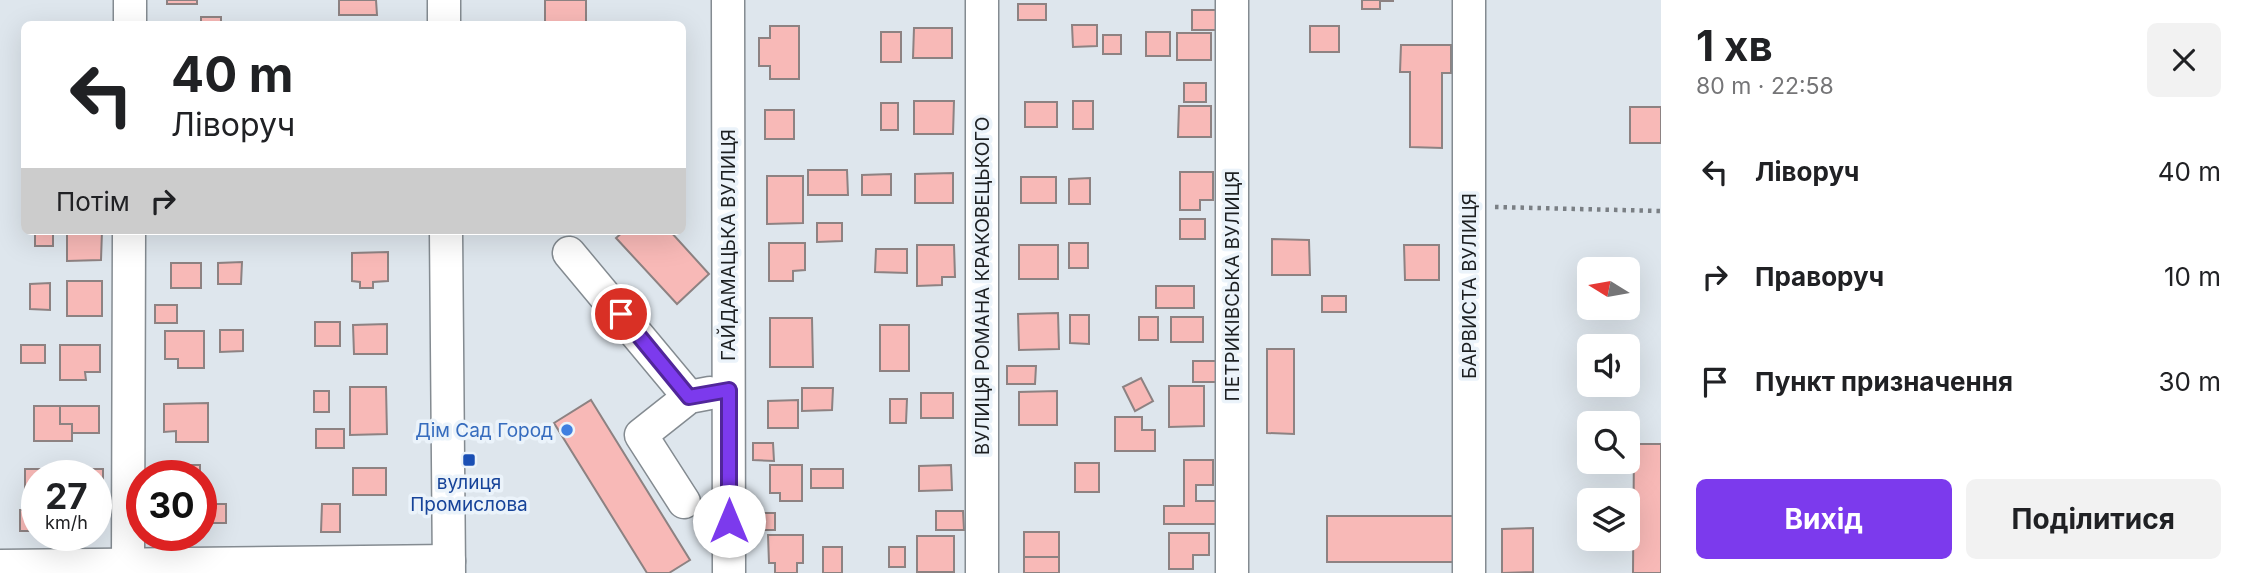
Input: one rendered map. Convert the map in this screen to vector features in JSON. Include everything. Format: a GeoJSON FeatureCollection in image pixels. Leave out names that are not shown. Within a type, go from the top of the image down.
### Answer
{"type":"FeatureCollection","features":[{"type":"Feature","properties":{"kind":"street"},"geometry":{"type":"LineString","coordinates":[[130,0],[130,21]]}},
{"type":"Feature","properties":{"kind":"street"},"geometry":{"type":"LineString","coordinates":[[444,0],[444,21]]}},
{"type":"Feature","properties":{"kind":"street","name":"ГАЙДАМАЦЬКА ВУЛИЦЯ"},"geometry":{"type":"LineString","coordinates":[[728,0],[729,573]]}},
{"type":"Feature","properties":{"kind":"street","name":"ВУЛИЦЯ РОМАНА КРАКОВЕЦЬКОГО"},"geometry":{"type":"LineString","coordinates":[[982,0],[982,573]]}},
{"type":"Feature","properties":{"kind":"street","name":"ПЕТРИКІВСЬКА ВУЛИЦЯ"},"geometry":{"type":"LineString","coordinates":[[1232,0],[1233,573]]}},
{"type":"Feature","properties":{"kind":"street","name":"БАРВИСТА ВУЛИЦЯ"},"geometry":{"type":"LineString","coordinates":[[1469,0],[1469,573]]}},
{"type":"Feature","properties":{"kind":"street"},"geometry":{"type":"LineString","coordinates":[[128,564],[129,235]]}},
{"type":"Feature","properties":{"kind":"street"},"geometry":{"type":"LineString","coordinates":[[0,566],[128,564],[449,567],[446,235]]}},
{"type":"Feature","properties":{"kind":"street"},"geometry":{"type":"LineString","coordinates":[[569,253],[689,397]]}},
{"type":"Feature","properties":{"kind":"street"},"geometry":{"type":"LineString","coordinates":[[684,502],[641,435],[689,397],[729,390]]}},
{"type":"Feature","properties":{"kind":"path"},"geometry":{"type":"LineString","coordinates":[[1469,207],[1661,211]]}},
{"type":"Feature","properties":{"kind":"building"},"geometry":{"type":"Polygon","coordinates":[[[167,0],[197,0],[197,4],[167,4],[167,0]]]}},
{"type":"Feature","properties":{"kind":"building"},"geometry":{"type":"Polygon","coordinates":[[[339,0],[376,0],[377,15],[339,15],[339,0]]]}},
{"type":"Feature","properties":{"kind":"building"},"geometry":{"type":"Polygon","coordinates":[[[545,0],[586,0],[586,21],[545,21],[545,0]]]}},
{"type":"Feature","properties":{"kind":"building"},"geometry":{"type":"Polygon","coordinates":[[[1362,0],[1393,1],[1380,1],[1380,9],[1362,9],[1362,0]]]}},
{"type":"Feature","properties":{"kind":"building"},"geometry":{"type":"Polygon","coordinates":[[[1018,4],[1046,4],[1046,20],[1018,20],[1018,4]]]}},
{"type":"Feature","properties":{"kind":"building"},"geometry":{"type":"Polygon","coordinates":[[[1192,10],[1222,10],[1222,30],[1192,30],[1192,10]]]}},
{"type":"Feature","properties":{"kind":"building"},"geometry":{"type":"Polygon","coordinates":[[[201,17],[221,17],[221,21],[201,21],[201,17]]]}},
{"type":"Feature","properties":{"kind":"building"},"geometry":{"type":"Polygon","coordinates":[[[1072,25],[1097,25],[1097,46],[1073,47],[1072,25]]]}},
{"type":"Feature","properties":{"kind":"building"},"geometry":{"type":"Polygon","coordinates":[[[770,26],[799,26],[799,79],[770,79],[770,66],[759,66],[759,38],[770,38],[770,26]]]}},
{"type":"Feature","properties":{"kind":"building"},"geometry":{"type":"Polygon","coordinates":[[[1310,26],[1339,26],[1339,52],[1310,52],[1310,26]]]}},
{"type":"Feature","properties":{"kind":"building"},"geometry":{"type":"Polygon","coordinates":[[[914,28],[952,28],[952,58],[913,58],[914,28]]]}},
{"type":"Feature","properties":{"kind":"building"},"geometry":{"type":"Polygon","coordinates":[[[881,32],[901,32],[901,62],[881,62],[881,32]]]}},
{"type":"Feature","properties":{"kind":"building"},"geometry":{"type":"Polygon","coordinates":[[[1146,32],[1170,32],[1170,56],[1146,56],[1146,32]]]}},
{"type":"Feature","properties":{"kind":"building"},"geometry":{"type":"Polygon","coordinates":[[[1177,33],[1211,33],[1211,60],[1177,60],[1177,33]]]}},
{"type":"Feature","properties":{"kind":"building"},"geometry":{"type":"Polygon","coordinates":[[[1103,35],[1121,35],[1121,54],[1103,54],[1103,35]]]}},
{"type":"Feature","properties":{"kind":"building"},"geometry":{"type":"Polygon","coordinates":[[[1401,45],[1451,45],[1451,73],[1442,73],[1442,148],[1410,147],[1410,72],[1400,72],[1401,45]]]}},
{"type":"Feature","properties":{"kind":"building"},"geometry":{"type":"Polygon","coordinates":[[[1184,83],[1206,83],[1206,102],[1184,102],[1184,83]]]}},
{"type":"Feature","properties":{"kind":"building"},"geometry":{"type":"Polygon","coordinates":[[[914,101],[954,101],[953,134],[914,134],[914,101]]]}},
{"type":"Feature","properties":{"kind":"building"},"geometry":{"type":"Polygon","coordinates":[[[1073,101],[1093,101],[1093,129],[1073,129],[1073,101]]]}},
{"type":"Feature","properties":{"kind":"building"},"geometry":{"type":"Polygon","coordinates":[[[1025,102],[1057,102],[1057,127],[1025,127],[1025,102]]]}},
{"type":"Feature","properties":{"kind":"building"},"geometry":{"type":"Polygon","coordinates":[[[881,103],[898,103],[898,130],[881,130],[881,103]]]}},
{"type":"Feature","properties":{"kind":"building"},"geometry":{"type":"Polygon","coordinates":[[[1179,106],[1211,106],[1211,137],[1178,137],[1179,106]]]}},
{"type":"Feature","properties":{"kind":"building"},"geometry":{"type":"Polygon","coordinates":[[[1630,107],[1661,107],[1661,143],[1630,143],[1630,107]]]}},
{"type":"Feature","properties":{"kind":"building"},"geometry":{"type":"Polygon","coordinates":[[[765,110],[794,110],[794,139],[765,139],[765,110]]]}},
{"type":"Feature","properties":{"kind":"building"},"geometry":{"type":"Polygon","coordinates":[[[808,170],[847,170],[848,195],[808,195],[808,170]]]}},
{"type":"Feature","properties":{"kind":"building"},"geometry":{"type":"Polygon","coordinates":[[[1180,172],[1213,172],[1213,200],[1200,200],[1200,210],[1180,210],[1180,172]]]}},
{"type":"Feature","properties":{"kind":"building"},"geometry":{"type":"Polygon","coordinates":[[[953,173],[953,203],[915,203],[915,174],[953,173]]]}},
{"type":"Feature","properties":{"kind":"building"},"geometry":{"type":"Polygon","coordinates":[[[891,174],[891,195],[862,195],[862,175],[891,174]]]}},
{"type":"Feature","properties":{"kind":"building"},"geometry":{"type":"Polygon","coordinates":[[[767,176],[803,176],[803,223],[767,224],[767,176]]]}},
{"type":"Feature","properties":{"kind":"building"},"geometry":{"type":"Polygon","coordinates":[[[1021,177],[1056,177],[1056,203],[1021,203],[1021,177]]]}},
{"type":"Feature","properties":{"kind":"building"},"geometry":{"type":"Polygon","coordinates":[[[1090,178],[1090,204],[1069,204],[1069,179],[1090,178]]]}},
{"type":"Feature","properties":{"kind":"building"},"geometry":{"type":"Polygon","coordinates":[[[1180,219],[1205,219],[1205,239],[1180,239],[1180,219]]]}},
{"type":"Feature","properties":{"kind":"building"},"geometry":{"type":"Polygon","coordinates":[[[817,223],[842,223],[842,241],[817,242],[817,223]]]}},
{"type":"Feature","properties":{"kind":"building"},"geometry":{"type":"Polygon","coordinates":[[[35,235],[53,235],[53,246],[35,246],[35,235]]]}},
{"type":"Feature","properties":{"kind":"building"},"geometry":{"type":"Polygon","coordinates":[[[67,235],[102,235],[101,260],[67,261],[67,235]]]}},
{"type":"Feature","properties":{"kind":"building"},"geometry":{"type":"Polygon","coordinates":[[[619,235],[674,235],[709,274],[677,304],[616,238],[619,235]]]}},
{"type":"Feature","properties":{"kind":"building"},"geometry":{"type":"Polygon","coordinates":[[[1272,239],[1309,240],[1310,275],[1272,275],[1272,239]]]}},
{"type":"Feature","properties":{"kind":"building"},"geometry":{"type":"Polygon","coordinates":[[[769,243],[805,243],[805,270],[793,271],[793,281],[769,281],[769,243]]]}},
{"type":"Feature","properties":{"kind":"building"},"geometry":{"type":"Polygon","coordinates":[[[1069,243],[1088,243],[1088,268],[1069,268],[1069,243]]]}},
{"type":"Feature","properties":{"kind":"building"},"geometry":{"type":"Polygon","coordinates":[[[917,245],[954,245],[955,277],[942,277],[942,285],[917,286],[917,245]]]}},
{"type":"Feature","properties":{"kind":"building"},"geometry":{"type":"Polygon","coordinates":[[[1019,245],[1058,245],[1058,279],[1019,279],[1019,245]]]}},
{"type":"Feature","properties":{"kind":"building"},"geometry":{"type":"Polygon","coordinates":[[[1404,245],[1439,245],[1439,280],[1405,280],[1404,245]]]}},
{"type":"Feature","properties":{"kind":"building"},"geometry":{"type":"Polygon","coordinates":[[[876,249],[907,249],[907,273],[875,272],[876,249]]]}},
{"type":"Feature","properties":{"kind":"building"},"geometry":{"type":"Polygon","coordinates":[[[388,252],[388,281],[373,282],[373,288],[360,288],[360,282],[352,281],[352,253],[388,252]]]}},
{"type":"Feature","properties":{"kind":"building"},"geometry":{"type":"Polygon","coordinates":[[[242,262],[241,284],[218,284],[218,263],[242,262]]]}},
{"type":"Feature","properties":{"kind":"building"},"geometry":{"type":"Polygon","coordinates":[[[171,263],[201,263],[201,288],[171,288],[171,263]]]}},
{"type":"Feature","properties":{"kind":"building"},"geometry":{"type":"Polygon","coordinates":[[[67,281],[102,281],[102,316],[67,316],[67,281]]]}},
{"type":"Feature","properties":{"kind":"building"},"geometry":{"type":"Polygon","coordinates":[[[50,283],[50,310],[30,309],[30,284],[50,283]]]}},
{"type":"Feature","properties":{"kind":"building"},"geometry":{"type":"Polygon","coordinates":[[[1156,286],[1194,286],[1194,308],[1156,308],[1156,286]]]}},
{"type":"Feature","properties":{"kind":"building"},"geometry":{"type":"Polygon","coordinates":[[[1322,296],[1346,296],[1346,312],[1322,312],[1322,296]]]}},
{"type":"Feature","properties":{"kind":"building"},"geometry":{"type":"Polygon","coordinates":[[[155,305],[177,305],[177,323],[155,323],[155,305]]]}},
{"type":"Feature","properties":{"kind":"building"},"geometry":{"type":"Polygon","coordinates":[[[1058,313],[1059,349],[1019,350],[1018,314],[1058,313]]]}},
{"type":"Feature","properties":{"kind":"building"},"geometry":{"type":"Polygon","coordinates":[[[1070,315],[1089,315],[1089,344],[1070,343],[1070,315]]]}},
{"type":"Feature","properties":{"kind":"building"},"geometry":{"type":"Polygon","coordinates":[[[1139,317],[1158,317],[1158,340],[1139,340],[1139,317]]]}},
{"type":"Feature","properties":{"kind":"building"},"geometry":{"type":"Polygon","coordinates":[[[1171,317],[1203,317],[1203,342],[1171,342],[1171,317]]]}},
{"type":"Feature","properties":{"kind":"building"},"geometry":{"type":"Polygon","coordinates":[[[770,318],[812,318],[813,367],[770,367],[770,318]]]}},
{"type":"Feature","properties":{"kind":"building"},"geometry":{"type":"Polygon","coordinates":[[[315,322],[340,322],[340,346],[315,346],[315,322]]]}},
{"type":"Feature","properties":{"kind":"building"},"geometry":{"type":"Polygon","coordinates":[[[387,324],[387,354],[354,354],[353,325],[387,324]]]}},
{"type":"Feature","properties":{"kind":"building"},"geometry":{"type":"Polygon","coordinates":[[[880,325],[909,325],[909,371],[880,371],[880,325]]]}},
{"type":"Feature","properties":{"kind":"building"},"geometry":{"type":"Polygon","coordinates":[[[220,330],[243,330],[243,351],[220,352],[220,330]]]}},
{"type":"Feature","properties":{"kind":"building"},"geometry":{"type":"Polygon","coordinates":[[[165,331],[204,331],[204,368],[178,368],[178,359],[165,359],[165,331]]]}},
{"type":"Feature","properties":{"kind":"building"},"geometry":{"type":"Polygon","coordinates":[[[21,345],[45,345],[45,363],[21,363],[21,345]]]}},
{"type":"Feature","properties":{"kind":"building"},"geometry":{"type":"Polygon","coordinates":[[[60,345],[100,345],[100,372],[85,372],[86,380],[60,380],[60,345]]]}},
{"type":"Feature","properties":{"kind":"building"},"geometry":{"type":"Polygon","coordinates":[[[1267,349],[1294,349],[1294,434],[1267,433],[1267,349]]]}},
{"type":"Feature","properties":{"kind":"building"},"geometry":{"type":"Polygon","coordinates":[[[1193,361],[1218,361],[1218,382],[1193,382],[1193,361]]]}},
{"type":"Feature","properties":{"kind":"building"},"geometry":{"type":"Polygon","coordinates":[[[1007,366],[1036,366],[1035,384],[1007,384],[1007,366]]]}},
{"type":"Feature","properties":{"kind":"building"},"geometry":{"type":"Polygon","coordinates":[[[1141,378],[1153,401],[1135,411],[1123,387],[1141,378]]]}},
{"type":"Feature","properties":{"kind":"building"},"geometry":{"type":"Polygon","coordinates":[[[1169,386],[1204,386],[1204,426],[1169,427],[1169,386]]]}},
{"type":"Feature","properties":{"kind":"building"},"geometry":{"type":"Polygon","coordinates":[[[350,387],[386,387],[387,434],[350,435],[350,387]]]}},
{"type":"Feature","properties":{"kind":"building"},"geometry":{"type":"Polygon","coordinates":[[[802,388],[833,388],[832,410],[802,411],[802,388]]]}},
{"type":"Feature","properties":{"kind":"building"},"geometry":{"type":"Polygon","coordinates":[[[314,391],[329,391],[329,412],[314,412],[314,391]]]}},
{"type":"Feature","properties":{"kind":"building"},"geometry":{"type":"Polygon","coordinates":[[[1057,391],[1057,425],[1019,425],[1019,392],[1057,391]]]}},
{"type":"Feature","properties":{"kind":"building"},"geometry":{"type":"Polygon","coordinates":[[[921,393],[953,393],[953,418],[921,418],[921,393]]]}},
{"type":"Feature","properties":{"kind":"building"},"geometry":{"type":"Polygon","coordinates":[[[890,399],[907,399],[906,423],[890,423],[890,399]]]}},
{"type":"Feature","properties":{"kind":"building"},"geometry":{"type":"Polygon","coordinates":[[[591,400],[690,560],[669,573],[647,573],[554,423],[591,400]]]}},
{"type":"Feature","properties":{"kind":"building"},"geometry":{"type":"Polygon","coordinates":[[[798,400],[798,428],[768,428],[768,401],[798,400]]]}},
{"type":"Feature","properties":{"kind":"building"},"geometry":{"type":"Polygon","coordinates":[[[208,403],[208,442],[176,442],[176,431],[164,432],[164,404],[208,403]]]}},
{"type":"Feature","properties":{"kind":"building"},"geometry":{"type":"Polygon","coordinates":[[[34,406],[60,406],[60,424],[72,424],[72,441],[34,441],[34,406]]]}},
{"type":"Feature","properties":{"kind":"building"},"geometry":{"type":"Polygon","coordinates":[[[60,406],[99,406],[99,433],[72,433],[72,424],[60,424],[60,406]]]}},
{"type":"Feature","properties":{"kind":"building"},"geometry":{"type":"Polygon","coordinates":[[[1115,417],[1142,417],[1142,430],[1155,430],[1155,451],[1115,451],[1115,417]]]}},
{"type":"Feature","properties":{"kind":"building"},"geometry":{"type":"Polygon","coordinates":[[[316,429],[344,429],[344,448],[316,448],[316,429]]]}},
{"type":"Feature","properties":{"kind":"building"},"geometry":{"type":"Polygon","coordinates":[[[753,443],[773,443],[774,461],[753,460],[753,443]]]}},
{"type":"Feature","properties":{"kind":"building"},"geometry":{"type":"Polygon","coordinates":[[[1640,444],[1661,444],[1661,573],[1633,573],[1633,551],[1640,551],[1640,488],[1634,488],[1634,474],[1640,474],[1640,444]]]}},
{"type":"Feature","properties":{"kind":"building"},"geometry":{"type":"Polygon","coordinates":[[[1184,460],[1213,460],[1213,485],[1196,485],[1196,501],[1225,501],[1225,524],[1164,524],[1164,506],[1184,506],[1184,460]]]}},
{"type":"Feature","properties":{"kind":"building"},"geometry":{"type":"Polygon","coordinates":[[[1075,463],[1099,463],[1099,492],[1075,492],[1075,463]]]}},
{"type":"Feature","properties":{"kind":"building"},"geometry":{"type":"Polygon","coordinates":[[[770,465],[802,465],[802,501],[780,501],[780,493],[770,493],[770,465]]]}},
{"type":"Feature","properties":{"kind":"building"},"geometry":{"type":"Polygon","coordinates":[[[951,465],[952,490],[919,491],[919,466],[951,465]]]}},
{"type":"Feature","properties":{"kind":"building"},"geometry":{"type":"Polygon","coordinates":[[[353,468],[386,468],[386,495],[353,495],[353,468]]]}},
{"type":"Feature","properties":{"kind":"building"},"geometry":{"type":"Polygon","coordinates":[[[811,469],[843,469],[843,488],[811,488],[811,469]]]}},
{"type":"Feature","properties":{"kind":"building"},"geometry":{"type":"Polygon","coordinates":[[[217,504],[226,504],[226,523],[217,523],[217,504]]]}},
{"type":"Feature","properties":{"kind":"building"},"geometry":{"type":"Polygon","coordinates":[[[322,504],[340,504],[340,532],[321,532],[322,504]]]}},
{"type":"Feature","properties":{"kind":"building"},"geometry":{"type":"Polygon","coordinates":[[[936,511],[963,511],[964,530],[936,530],[936,511]]]}},
{"type":"Feature","properties":{"kind":"building"},"geometry":{"type":"Polygon","coordinates":[[[754,513],[775,513],[775,530],[753,530],[754,513]]]}},
{"type":"Feature","properties":{"kind":"building"},"geometry":{"type":"Polygon","coordinates":[[[1327,516],[1464,516],[1464,562],[1327,562],[1327,516]]]}},
{"type":"Feature","properties":{"kind":"building"},"geometry":{"type":"Polygon","coordinates":[[[1533,528],[1533,572],[1502,573],[1502,529],[1533,528]]]}},
{"type":"Feature","properties":{"kind":"building"},"geometry":{"type":"Polygon","coordinates":[[[1024,532],[1059,532],[1059,557],[1024,557],[1024,532]]]}},
{"type":"Feature","properties":{"kind":"building"},"geometry":{"type":"Polygon","coordinates":[[[1169,533],[1209,533],[1209,555],[1193,555],[1193,569],[1169,569],[1169,533]]]}},
{"type":"Feature","properties":{"kind":"building"},"geometry":{"type":"Polygon","coordinates":[[[768,535],[803,535],[803,563],[797,563],[797,573],[775,573],[775,563],[769,563],[768,535]]]}},
{"type":"Feature","properties":{"kind":"building"},"geometry":{"type":"Polygon","coordinates":[[[917,536],[954,536],[954,572],[917,572],[917,536]]]}},
{"type":"Feature","properties":{"kind":"building"},"geometry":{"type":"Polygon","coordinates":[[[823,547],[842,547],[842,573],[823,573],[823,547]]]}},
{"type":"Feature","properties":{"kind":"building"},"geometry":{"type":"Polygon","coordinates":[[[889,547],[905,547],[905,567],[889,567],[889,547]]]}},
{"type":"Feature","properties":{"kind":"building"},"geometry":{"type":"Polygon","coordinates":[[[1024,557],[1059,557],[1059,573],[1024,573],[1024,557]]]}},
{"type":"Feature","properties":{"kind":"place","name":"Дім Сад Город"},"geometry":{"type":"Point","coordinates":[567,430]}},
{"type":"Feature","properties":{"kind":"place","name":"вулиця Промислова"},"geometry":{"type":"Point","coordinates":[469,460]}},
{"type":"Feature","properties":{"kind":"route"},"geometry":{"type":"LineString","coordinates":[[621,314],[689,397],[729,390],[729,521]]}}]}
